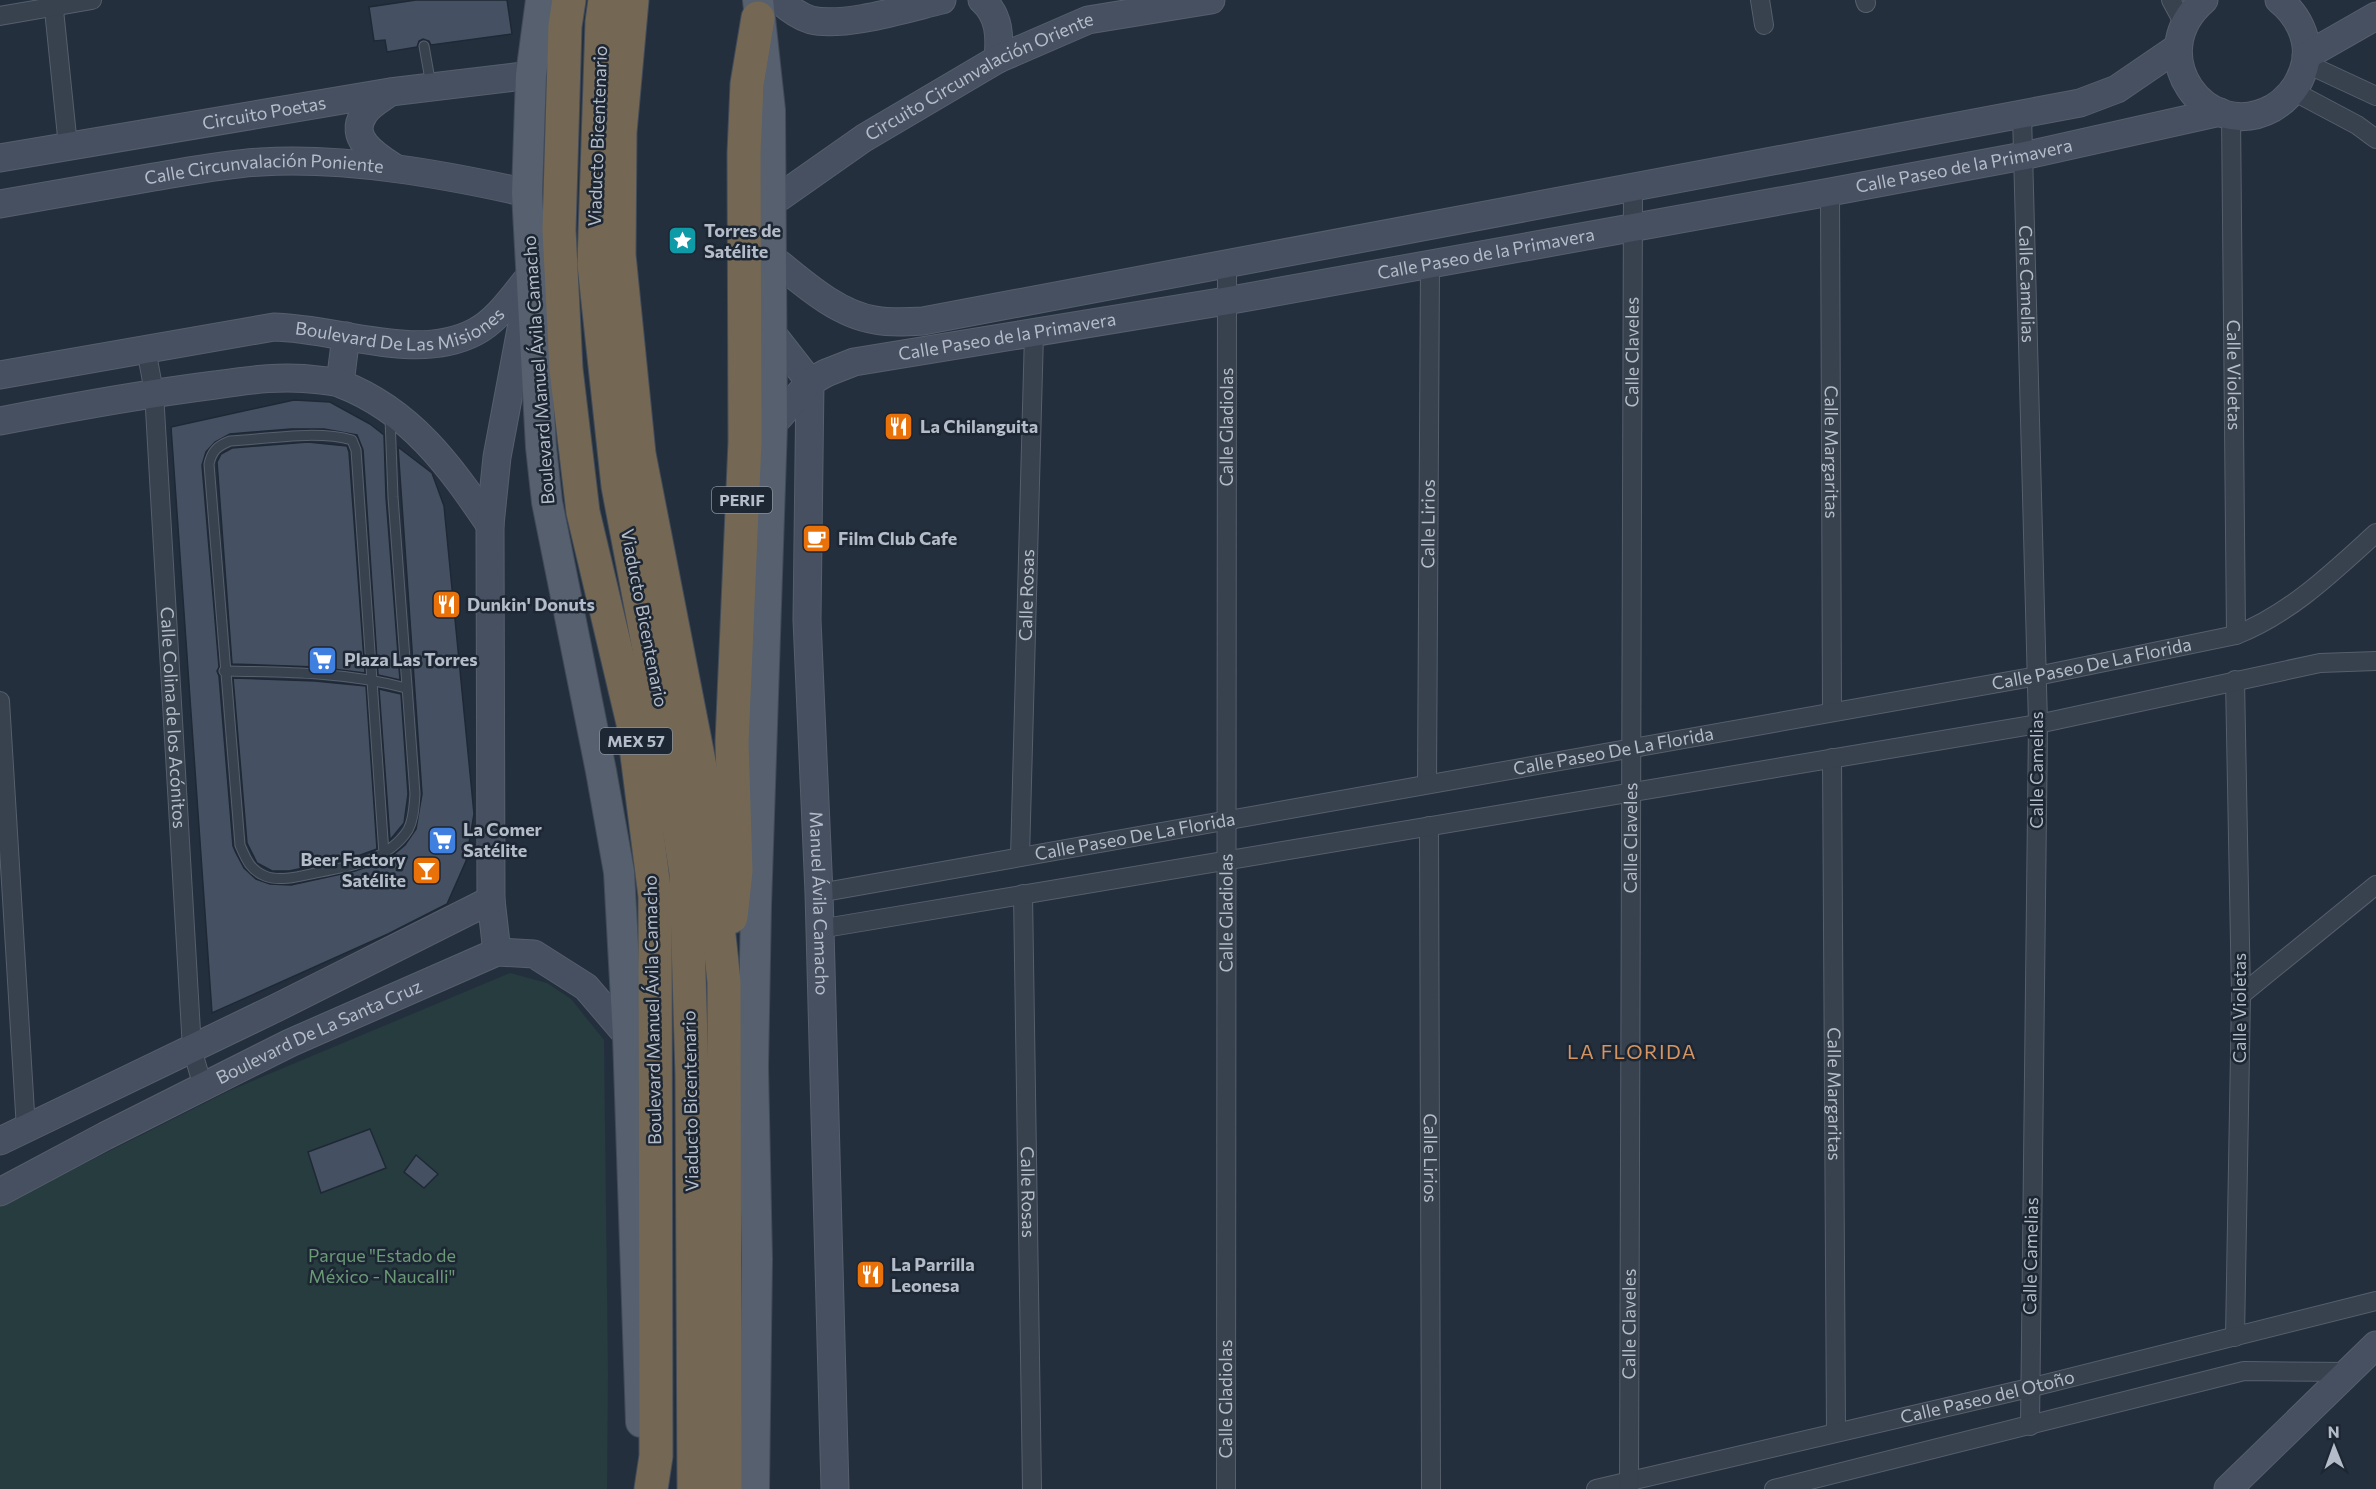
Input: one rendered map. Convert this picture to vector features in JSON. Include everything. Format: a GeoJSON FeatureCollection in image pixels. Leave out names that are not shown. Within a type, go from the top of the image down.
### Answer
{"type":"FeatureCollection","features":[{"type":"Feature","properties":{"kind":"highway","name":"Boulevard Manuel Ávila Camacho"},"geometry":{"type":"LineString","coordinates":[[569,0],[565,26],[559,230],[566,369],[583,512],[633,723],[655,896],[656,1456],[651,1489]]}},
{"type":"Feature","properties":{"kind":"highway","name":"Viaducto Bicentenario"},"geometry":{"type":"LineString","coordinates":[[605,0],[602,22],[594,264],[618,486],[662,717],[686,873],[692,1075],[694,1489]]}},
{"type":"Feature","properties":{"kind":"highway","name":"MEX 57"},"geometry":{"type":"LineString","coordinates":[[632,0],[620,132],[620,267],[639,454],[702,777],[724,982],[725,1489]]}},
{"type":"Feature","properties":{"kind":"highway","name":"PERIF"},"geometry":{"type":"LineString","coordinates":[[724,982],[736,871],[732,742],[745,442],[744,153],[747,84],[765,6]]}},
{"type":"Feature","properties":{"kind":"main road","name":"Boulevard Manuel Ávila Camacho"},"geometry":{"type":"LineString","coordinates":[[542,0],[531,75],[527,193],[541,447],[547,502],[619,872],[628,1036],[645,1489]]}},
{"type":"Feature","properties":{"kind":"main road"},"geometry":{"type":"LineString","coordinates":[[754,1489],[757,1259],[753,1056],[772,425],[770,110],[765,6]]}},
{"type":"Feature","properties":{"kind":"street"},"geometry":{"type":"LineString","coordinates":[[0,16],[53,3],[92,0]]}},
{"type":"Feature","properties":{"kind":"street"},"geometry":{"type":"LineString","coordinates":[[765,6],[813,20],[833,22],[942,0]]}},
{"type":"Feature","properties":{"kind":"street"},"geometry":{"type":"LineString","coordinates":[[982,0],[991,10],[998,26],[999,59]]}},
{"type":"Feature","properties":{"kind":"street","name":"Circuito Circunvalación Oriente"},"geometry":{"type":"LineString","coordinates":[[770,204],[864,138],[1081,10],[1211,0]]}},
{"type":"Feature","properties":{"kind":"street"},"geometry":{"type":"LineString","coordinates":[[1760,0],[1764,25]]}},
{"type":"Feature","properties":{"kind":"street"},"geometry":{"type":"LineString","coordinates":[[2171,0],[2180,36],[2179,69],[2188,87],[2202,102],[2225,114]]}},
{"type":"Feature","properties":{"kind":"street","name":"Calle Paseo de la Primavera"},"geometry":{"type":"LineString","coordinates":[[771,257],[816,292],[843,308],[873,320],[898,323],[923,321],[2080,103],[2117,89],[2180,36],[2192,11],[2204,0]]}},
{"type":"Feature","properties":{"kind":"street"},"geometry":{"type":"LineString","coordinates":[[2279,0],[2295,16],[2301,28],[2306,60],[2301,78],[2293,91],[2357,125],[2376,139]]}},
{"type":"Feature","properties":{"kind":"street"},"geometry":{"type":"LineString","coordinates":[[53,3],[68,146]]}},
{"type":"Feature","properties":{"kind":"street"},"geometry":{"type":"LineString","coordinates":[[2306,60],[2376,16]]}},
{"type":"Feature","properties":{"kind":"street"},"geometry":{"type":"LineString","coordinates":[[2306,60],[2376,96]]}},
{"type":"Feature","properties":{"kind":"street","name":"Circuito Poetas"},"geometry":{"type":"LineString","coordinates":[[0,158],[390,92],[531,75]]}},
{"type":"Feature","properties":{"kind":"street","name":"Calle Paseo de la Primavera"},"geometry":{"type":"LineString","coordinates":[[772,425],[810,382],[854,362],[1226,301],[1830,192],[2023,156],[2225,114],[2248,116],[2265,112],[2280,103],[2293,91]]}},
{"type":"Feature","properties":{"kind":"street"},"geometry":{"type":"LineString","coordinates":[[390,92],[364,113],[359,124],[359,133],[366,148],[396,169]]}},
{"type":"Feature","properties":{"kind":"street","name":"Calle Camelias"},"geometry":{"type":"LineString","coordinates":[[2022,114],[2038,724],[2030,1426]]}},
{"type":"Feature","properties":{"kind":"street","name":"Calle Violetas"},"geometry":{"type":"LineString","coordinates":[[2225,114],[2236,635]]}},
{"type":"Feature","properties":{"kind":"street","name":"Calle Circunvalación Poniente"},"geometry":{"type":"LineString","coordinates":[[0,204],[219,166],[262,162],[304,162],[396,169],[458,177],[527,193]]}},
{"type":"Feature","properties":{"kind":"street","name":"Calle Claveles"},"geometry":{"type":"LineString","coordinates":[[1629,1484],[1633,187]]}},
{"type":"Feature","properties":{"kind":"street","name":"Calle Margaritas"},"geometry":{"type":"LineString","coordinates":[[1830,192],[1832,712]]}},
{"type":"Feature","properties":{"kind":"street","name":"Calle Lirios"},"geometry":{"type":"LineString","coordinates":[[1427,784],[1430,264]]}},
{"type":"Feature","properties":{"kind":"street","name":"Calle Gladiolas"},"geometry":{"type":"LineString","coordinates":[[1226,1489],[1227,265]]}},
{"type":"Feature","properties":{"kind":"street","name":"Boulevard De Las Misiones"},"geometry":{"type":"LineString","coordinates":[[0,375],[274,327],[298,327],[420,346],[452,342],[476,332],[494,319],[531,275]]}},
{"type":"Feature","properties":{"kind":"street","name":"Boulevard De Las Misiones"},"geometry":{"type":"LineString","coordinates":[[497,952],[491,900],[490,525],[497,457],[531,275]]}},
{"type":"Feature","properties":{"kind":"street"},"geometry":{"type":"LineString","coordinates":[[771,332],[810,382]]}},
{"type":"Feature","properties":{"kind":"street","name":"Calle Rosas"},"geometry":{"type":"LineString","coordinates":[[1020,857],[1034,333]]}},
{"type":"Feature","properties":{"kind":"street"},"geometry":{"type":"LineString","coordinates":[[340,383],[346,336]]}},
{"type":"Feature","properties":{"kind":"street","name":"Calle Colina de los Acónitos"},"geometry":{"type":"LineString","coordinates":[[147,349],[154,393],[192,1049],[203,1087]]}},
{"type":"Feature","properties":{"kind":"street"},"geometry":{"type":"LineString","coordinates":[[0,421],[154,393],[271,377],[340,383],[389,409],[411,425],[454,471],[490,525]]}},
{"type":"Feature","properties":{"kind":"street","name":"Manuel Ávila Camacho"},"geometry":{"type":"LineString","coordinates":[[810,382],[807,620],[819,893],[835,1489]]}},
{"type":"Feature","properties":{"kind":"street","name":"Calle Paseo De La Florida"},"geometry":{"type":"LineString","coordinates":[[819,893],[2037,676],[2236,635],[2259,626],[2282,612],[2326,578],[2376,533]]}},
{"type":"Feature","properties":{"kind":"street"},"geometry":{"type":"LineString","coordinates":[[819,928],[2038,724],[2320,663],[2376,661]]}},
{"type":"Feature","properties":{"kind":"street","name":"Calle Violetas"},"geometry":{"type":"LineString","coordinates":[[2235,680],[2241,995],[2235,1336]]}},
{"type":"Feature","properties":{"kind":"street"},"geometry":{"type":"LineString","coordinates":[[0,701],[26,1129]]}},
{"type":"Feature","properties":{"kind":"street","name":"Calle Margaritas"},"geometry":{"type":"LineString","coordinates":[[1832,758],[1836,1431]]}},
{"type":"Feature","properties":{"kind":"street","name":"Calle Lirios"},"geometry":{"type":"LineString","coordinates":[[1429,826],[1431,1489]]}},
{"type":"Feature","properties":{"kind":"street"},"geometry":{"type":"LineString","coordinates":[[2241,995],[2376,885]]}},
{"type":"Feature","properties":{"kind":"street","name":"Calle Rosas"},"geometry":{"type":"LineString","coordinates":[[1023,894],[1032,1489]]}},
{"type":"Feature","properties":{"kind":"street"},"geometry":{"type":"LineString","coordinates":[[0,1141],[192,1049],[491,900]]}},
{"type":"Feature","properties":{"kind":"street","name":"Boulevard De La Santa Cruz"},"geometry":{"type":"LineString","coordinates":[[0,1192],[105,1136],[290,1043],[497,952],[534,954],[585,987],[628,1036]]}},
{"type":"Feature","properties":{"kind":"street","name":"Calle Paseo del Otoño"},"geometry":{"type":"LineString","coordinates":[[1596,1489],[1629,1484],[1836,1431],[2029,1388],[2376,1301]]}},
{"type":"Feature","properties":{"kind":"street"},"geometry":{"type":"LineString","coordinates":[[2228,1489],[2376,1345]]}},
{"type":"Feature","properties":{"kind":"street","name":"Calle Paseo del Otoño"},"geometry":{"type":"LineString","coordinates":[[1774,1489],[1839,1481],[2030,1426],[2244,1371],[2350,1372]]}},
{"type":"Feature","properties":{"kind":"lane"},"geometry":{"type":"LineString","coordinates":[[424,46],[431,86]]}},
{"type":"Feature","properties":{"kind":"lane"},"geometry":{"type":"LineString","coordinates":[[384,854],[356,450],[352,440],[340,437],[303,437],[230,441],[219,445],[212,453],[209,464],[224,671],[240,845],[249,865],[266,877],[291,877],[342,868],[384,854],[408,830],[414,815],[415,794],[389,409]]}},
{"type":"Feature","properties":{"kind":"lane"},"geometry":{"type":"LineString","coordinates":[[224,671],[326,674],[372,679],[406,687]]}},
{"type":"Feature","properties":{"kind":"green space","name":"Parque \"Estado de México - Naucalli\""},"geometry":{"type":"Polygon","coordinates":[[[510,973],[547,983],[571,999],[604,1040],[607,1489],[0,1489],[0,1206],[231,1090],[510,973]]]}},
{"type":"Feature","properties":{"kind":"building"},"geometry":{"type":"Polygon","coordinates":[[[416,0],[507,0],[512,34],[431,45],[429,41],[423,39],[419,41],[417,47],[387,52],[385,40],[374,41],[369,7],[416,0]]]}},
{"type":"Feature","properties":{"kind":"building"},"geometry":{"type":"Polygon","coordinates":[[[294,400],[330,402],[370,424],[384,435],[386,497],[400,680],[378,675],[363,450],[357,435],[324,429],[291,429],[230,434],[215,442],[206,452],[202,465],[219,667],[217,671],[233,846],[236,853],[244,868],[256,879],[270,884],[291,885],[355,871],[387,860],[405,845],[416,829],[422,794],[398,447],[432,473],[444,506],[474,814],[466,861],[447,904],[388,934],[212,1013],[171,427],[294,400]]]}},
{"type":"Feature","properties":{"kind":"building"},"geometry":{"type":"Polygon","coordinates":[[[308,442],[347,446],[349,452],[365,673],[316,667],[232,664],[217,462],[221,454],[232,448],[308,442]]]}},
{"type":"Feature","properties":{"kind":"building"},"geometry":{"type":"Polygon","coordinates":[[[233,678],[315,681],[366,686],[377,849],[352,858],[289,871],[272,871],[257,863],[247,843],[233,678]]]}},
{"type":"Feature","properties":{"kind":"building"},"geometry":{"type":"Polygon","coordinates":[[[379,689],[401,694],[408,794],[404,823],[390,840],[379,689]]]}},
{"type":"Feature","properties":{"kind":"building"},"geometry":{"type":"Polygon","coordinates":[[[370,1129],[386,1168],[321,1193],[308,1152],[370,1129]]]}},
{"type":"Feature","properties":{"kind":"building"},"geometry":{"type":"Polygon","coordinates":[[[416,1155],[438,1174],[424,1188],[404,1172],[416,1155]]]}},
{"type":"Feature","properties":{"kind":"place","name":"Torres de Satélite"},"geometry":{"type":"Point","coordinates":[683,241]}},
{"type":"Feature","properties":{"kind":"place","name":"La Chilanguita"},"geometry":{"type":"Point","coordinates":[899,427]}},
{"type":"Feature","properties":{"kind":"place","name":"Film Club Cafe"},"geometry":{"type":"Point","coordinates":[817,539]}},
{"type":"Feature","properties":{"kind":"place","name":"Dunkin' Donuts"},"geometry":{"type":"Point","coordinates":[446,605]}},
{"type":"Feature","properties":{"kind":"place","name":"Plaza Las Torres"},"geometry":{"type":"Point","coordinates":[323,660]}},
{"type":"Feature","properties":{"kind":"place","name":"La Comer Satélite"},"geometry":{"type":"Point","coordinates":[442,840]}},
{"type":"Feature","properties":{"kind":"place","name":"Beer Factory Satélite"},"geometry":{"type":"Point","coordinates":[427,870]}},
{"type":"Feature","properties":{"kind":"place","name":"La Parrilla Leonesa"},"geometry":{"type":"Point","coordinates":[870,1275]}},
{"type":"Feature","properties":{"kind":"district","name":"LA FLORIDA"},"geometry":{"type":"Point","coordinates":[1632,1052]}}]}
